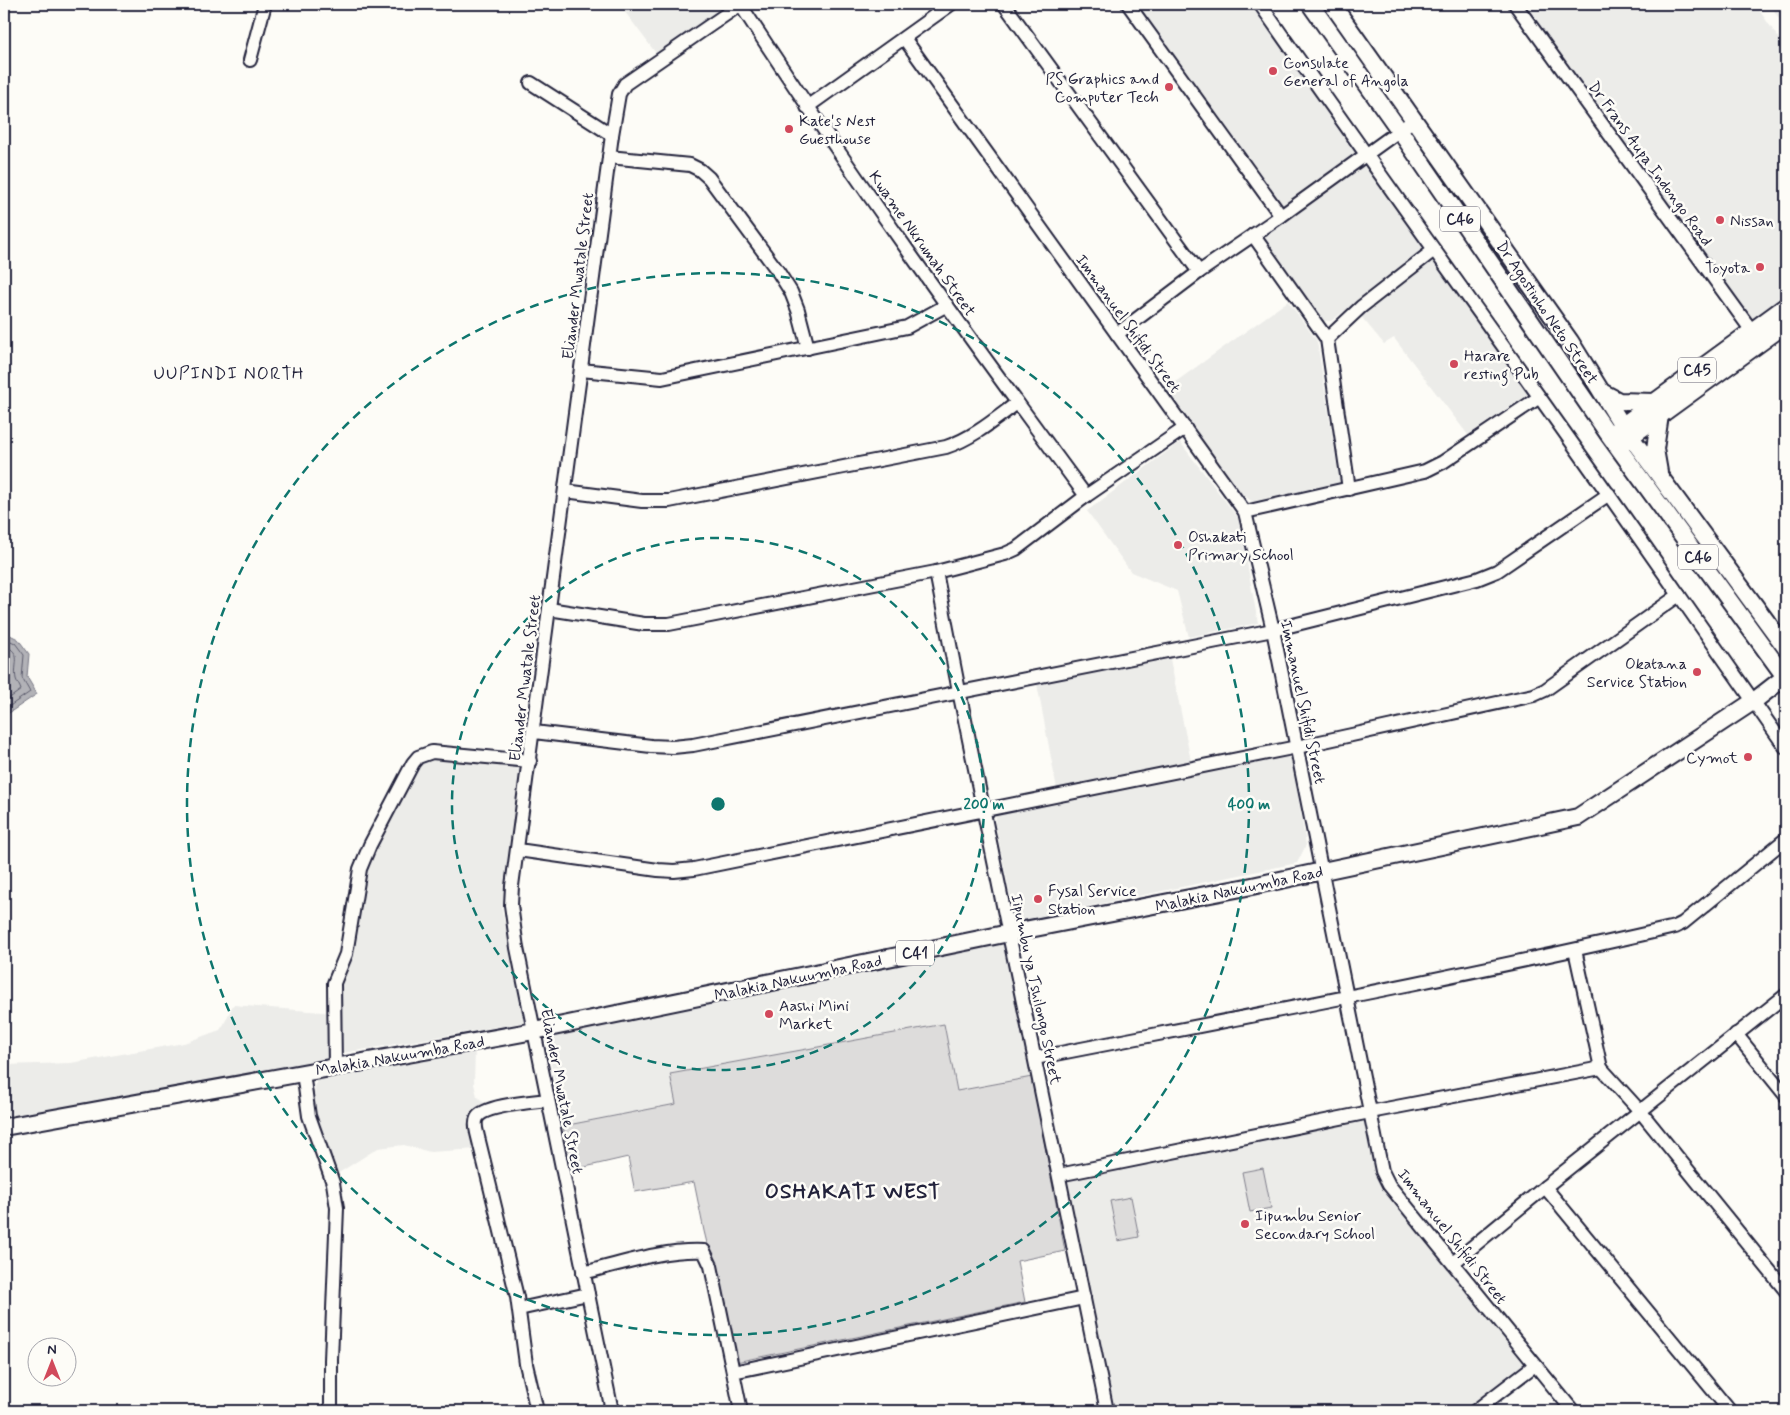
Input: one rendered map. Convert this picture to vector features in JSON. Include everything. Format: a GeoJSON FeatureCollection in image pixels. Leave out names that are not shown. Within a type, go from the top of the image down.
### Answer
{"type":"FeatureCollection","features":[{"type":"Feature","properties":{"kind":"main road","name":"Dr Agostinho Neto Street"},"geometry":{"type":"LineString","coordinates":[[1310,4],[1400,131],[1613,441]]}},
{"type":"Feature","properties":{"kind":"main road","name":"Dr Agostinho Neto Street"},"geometry":{"type":"LineString","coordinates":[[1332,4],[1570,341],[1626,431]]}},
{"type":"Feature","properties":{"kind":"main road","name":"C45"},"geometry":{"type":"LineString","coordinates":[[1613,441],[1756,336],[1786,306]]}},
{"type":"Feature","properties":{"kind":"main road","name":"C45"},"geometry":{"type":"LineString","coordinates":[[1756,336],[1786,324]]}},
{"type":"Feature","properties":{"kind":"main road"},"geometry":{"type":"LineString","coordinates":[[1602,392],[1619,401],[1657,408],[1655,449],[1659,475]]}},
{"type":"Feature","properties":{"kind":"main road","name":"C46"},"geometry":{"type":"LineString","coordinates":[[1626,431],[1786,648]]}},
{"type":"Feature","properties":{"kind":"main road","name":"C46"},"geometry":{"type":"LineString","coordinates":[[1613,441],[1786,677]]}},
{"type":"Feature","properties":{"kind":"main road","name":"Malakia Nakuumba Road"},"geometry":{"type":"LineString","coordinates":[[4,1127],[534,1031],[1252,886],[1578,817],[1786,677]]}},
{"type":"Feature","properties":{"kind":"street"},"geometry":{"type":"LineString","coordinates":[[250,60],[265,4]]}},
{"type":"Feature","properties":{"kind":"street","name":"Kwame Nkrumah Street"},"geometry":{"type":"LineString","coordinates":[[740,4],[807,107],[1017,403],[1086,496]]}},
{"type":"Feature","properties":{"kind":"street","name":"Eliander Mwatale Street"},"geometry":{"type":"LineString","coordinates":[[612,1411],[517,948],[511,905],[609,157],[619,94],[625,84],[740,4]]}},
{"type":"Feature","properties":{"kind":"street"},"geometry":{"type":"LineString","coordinates":[[807,107],[952,4]]}},
{"type":"Feature","properties":{"kind":"street"},"geometry":{"type":"LineString","coordinates":[[1004,4],[1199,272]]}},
{"type":"Feature","properties":{"kind":"street"},"geometry":{"type":"LineString","coordinates":[[1128,4],[1282,216]]}},
{"type":"Feature","properties":{"kind":"street"},"geometry":{"type":"LineString","coordinates":[[1260,4],[1538,398],[1609,494],[1786,748]]}},
{"type":"Feature","properties":{"kind":"street","name":"Dr Frans Aupa Indongo Road"},"geometry":{"type":"LineString","coordinates":[[1515,4],[1756,336]]}},
{"type":"Feature","properties":{"kind":"street","name":"Immanuel Shifidi Street"},"geometry":{"type":"LineString","coordinates":[[904,38],[1245,512],[1273,630],[1384,1178],[1573,1411]]}},
{"type":"Feature","properties":{"kind":"street"},"geometry":{"type":"LineString","coordinates":[[531,83],[612,136]]}},
{"type":"Feature","properties":{"kind":"street"},"geometry":{"type":"LineString","coordinates":[[1116,334],[1199,272],[1282,216],[1414,120]]}},
{"type":"Feature","properties":{"kind":"street"},"geometry":{"type":"LineString","coordinates":[[609,157],[690,165],[700,170],[709,178],[791,292],[808,348]]}},
{"type":"Feature","properties":{"kind":"street"},"geometry":{"type":"LineString","coordinates":[[1253,236],[1327,339],[1349,489]]}},
{"type":"Feature","properties":{"kind":"street"},"geometry":{"type":"LineString","coordinates":[[1327,339],[1361,307],[1434,250]]}},
{"type":"Feature","properties":{"kind":"street"},"geometry":{"type":"LineString","coordinates":[[581,370],[662,378],[907,327],[947,305]]}},
{"type":"Feature","properties":{"kind":"street"},"geometry":{"type":"LineString","coordinates":[[1245,512],[1425,471],[1435,467],[1538,398]]}},
{"type":"Feature","properties":{"kind":"street"},"geometry":{"type":"LineString","coordinates":[[565,491],[642,501],[669,502],[946,447],[972,435],[1017,403]]}},
{"type":"Feature","properties":{"kind":"street"},"geometry":{"type":"LineString","coordinates":[[549,609],[644,624],[669,624],[936,572],[1005,554],[1016,549],[1086,496],[1185,428]]}},
{"type":"Feature","properties":{"kind":"street"},"geometry":{"type":"LineString","coordinates":[[534,732],[651,746],[673,747],[692,745],[1273,630],[1488,576],[1609,494]]}},
{"type":"Feature","properties":{"kind":"street","name":"Iipumbu ya Tshilongo Street"},"geometry":{"type":"LineString","coordinates":[[936,572],[958,691],[1107,1411]]}},
{"type":"Feature","properties":{"kind":"street"},"geometry":{"type":"LineString","coordinates":[[518,850],[674,871],[704,867],[1297,747],[1534,695],[1546,690],[1678,595]]}},
{"type":"Feature","properties":{"kind":"street"},"geometry":{"type":"LineString","coordinates":[[335,1067],[334,983],[346,954],[360,869],[370,845],[413,763],[418,757],[432,752],[530,761]]}},
{"type":"Feature","properties":{"kind":"street"},"geometry":{"type":"LineString","coordinates":[[1035,1058],[1347,997],[1576,950],[1675,927],[1683,923],[1786,839]]}},
{"type":"Feature","properties":{"kind":"street"},"geometry":{"type":"LineString","coordinates":[[1576,950],[1600,1068],[1640,1111],[1786,1291]]}},
{"type":"Feature","properties":{"kind":"street"},"geometry":{"type":"LineString","coordinates":[[1453,1264],[1545,1187],[1786,995]]}},
{"type":"Feature","properties":{"kind":"street"},"geometry":{"type":"LineString","coordinates":[[1736,1034],[1786,1096]]}},
{"type":"Feature","properties":{"kind":"street"},"geometry":{"type":"LineString","coordinates":[[1059,1175],[1600,1068]]}},
{"type":"Feature","properties":{"kind":"street"},"geometry":{"type":"LineString","coordinates":[[304,1073],[309,1116],[333,1183],[337,1208],[331,1360],[331,1411]]}},
{"type":"Feature","properties":{"kind":"street"},"geometry":{"type":"LineString","coordinates":[[537,1411],[526,1364],[519,1309],[476,1122],[477,1117],[483,1112],[496,1108],[548,1100]]}},
{"type":"Feature","properties":{"kind":"street"},"geometry":{"type":"LineString","coordinates":[[1545,1187],[1730,1411]]}},
{"type":"Feature","properties":{"kind":"street"},"geometry":{"type":"LineString","coordinates":[[583,1273],[660,1254],[686,1250],[704,1251],[711,1266],[741,1411]]}},
{"type":"Feature","properties":{"kind":"street"},"geometry":{"type":"LineString","coordinates":[[519,1309],[588,1294]]}},
{"type":"Feature","properties":{"kind":"street"},"geometry":{"type":"LineString","coordinates":[[732,1372],[1084,1298]]}},
{"type":"Feature","properties":{"kind":"street"},"geometry":{"type":"LineString","coordinates":[[1475,1411],[1535,1365]]}},
{"type":"Feature","properties":{"kind":"shaded area"},"geometry":{"type":"Polygon","coordinates":[[[619,4],[741,4],[661,60],[619,4]]]}},
{"type":"Feature","properties":{"kind":"shaded area"},"geometry":{"type":"Polygon","coordinates":[[[1136,4],[1253,4],[1360,155],[1282,210],[1136,4]]]}},
{"type":"Feature","properties":{"kind":"shaded area"},"geometry":{"type":"Polygon","coordinates":[[[1515,4],[1755,4],[1786,49],[1786,306],[1752,331],[1515,4]]]}},
{"type":"Feature","properties":{"kind":"shaded area"},"geometry":{"type":"Polygon","coordinates":[[[1770,4],[1786,4],[1786,31],[1778,17],[1770,4]]]}},
{"type":"Feature","properties":{"kind":"shaded area"},"geometry":{"type":"Polygon","coordinates":[[[1369,166],[1427,249],[1331,321],[1322,321],[1266,242],[1266,233],[1363,167],[1369,166]]]}},
{"type":"Feature","properties":{"kind":"shaded area"},"geometry":{"type":"Polygon","coordinates":[[[1432,259],[1530,393],[1468,435],[1394,338],[1384,344],[1359,314],[1432,259]]]}},
{"type":"Feature","properties":{"kind":"shaded area"},"geometry":{"type":"Polygon","coordinates":[[[1288,301],[1317,341],[1340,483],[1254,503],[1237,490],[1167,388],[1288,301]]]}},
{"type":"Feature","properties":{"kind":"shaded area","name":"Oshakati Primary School"},"geometry":{"type":"Polygon","coordinates":[[[1180,442],[1239,519],[1258,623],[1189,637],[1177,591],[1131,572],[1087,511],[1180,442]]]}},
{"type":"Feature","properties":{"kind":"shaded area"},"geometry":{"type":"Polygon","coordinates":[[[1170,659],[1191,761],[1057,789],[1037,684],[1170,659]]]}},
{"type":"Feature","properties":{"kind":"shaded area"},"geometry":{"type":"Polygon","coordinates":[[[1285,756],[1292,759],[1306,845],[1297,863],[1023,920],[1014,913],[995,823],[996,816],[1285,756]]]}},
{"type":"Feature","properties":{"kind":"shaded area"},"geometry":{"type":"Polygon","coordinates":[[[418,757],[523,760],[502,910],[526,1022],[343,1053],[340,987],[350,961],[370,845],[418,757]]]}},
{"type":"Feature","properties":{"kind":"shaded area"},"geometry":{"type":"Polygon","coordinates":[[[1004,941],[1032,1077],[957,1091],[944,1024],[670,1074],[676,1104],[563,1126],[547,1043],[551,1035],[1004,941]]]}},
{"type":"Feature","properties":{"kind":"shaded area"},"geometry":{"type":"Polygon","coordinates":[[[233,1005],[335,1013],[335,1059],[4,1118],[4,1065],[71,1063],[184,1043],[220,1030],[233,1005]]]}},
{"type":"Feature","properties":{"kind":"shaded area"},"geometry":{"type":"Polygon","coordinates":[[[944,1024],[957,1091],[1032,1077],[1065,1251],[1017,1261],[1025,1302],[736,1362],[694,1182],[635,1192],[628,1157],[572,1170],[563,1126],[676,1104],[670,1074],[944,1024]]]}},
{"type":"Feature","properties":{"kind":"shaded area"},"geometry":{"type":"Polygon","coordinates":[[[475,1049],[474,1084],[477,1096],[484,1103],[474,1113],[477,1149],[430,1152],[404,1145],[378,1148],[337,1174],[313,1117],[315,1086],[318,1076],[475,1049]]]}},
{"type":"Feature","properties":{"kind":"shaded area","name":"Iipumbu Senior Secondary School"},"geometry":{"type":"Polygon","coordinates":[[[1370,1112],[1382,1171],[1535,1365],[1475,1411],[1107,1411],[1059,1175],[1370,1112]]]}},
{"type":"Feature","properties":{"kind":"shaded area"},"geometry":{"type":"Polygon","coordinates":[[[1263,1168],[1271,1208],[1250,1212],[1242,1172],[1263,1168]]]}},
{"type":"Feature","properties":{"kind":"shaded area"},"geometry":{"type":"Polygon","coordinates":[[[1131,1197],[1139,1237],[1118,1241],[1110,1201],[1131,1197]]]}},
{"type":"Feature","properties":{"kind":"water"},"geometry":{"type":"Polygon","coordinates":[[[4,632],[18,639],[29,654],[27,677],[37,694],[6,715],[4,711],[4,632]]]}},
{"type":"Feature","properties":{"kind":"place","name":"Consulate General of Angola"},"geometry":{"type":"Point","coordinates":[1273,71]}},
{"type":"Feature","properties":{"kind":"place","name":"PS Graphics and Computer Tech"},"geometry":{"type":"Point","coordinates":[1169,87]}},
{"type":"Feature","properties":{"kind":"place","name":"Kate's Nest Guesthouse"},"geometry":{"type":"Point","coordinates":[789,129]}},
{"type":"Feature","properties":{"kind":"place","name":"Nissan"},"geometry":{"type":"Point","coordinates":[1720,220]}},
{"type":"Feature","properties":{"kind":"place","name":"Toyota"},"geometry":{"type":"Point","coordinates":[1760,267]}},
{"type":"Feature","properties":{"kind":"place","name":"Harare resting Pub"},"geometry":{"type":"Point","coordinates":[1454,364]}},
{"type":"Feature","properties":{"kind":"place","name":"Oshakati Primary School"},"geometry":{"type":"Point","coordinates":[1178,545]}},
{"type":"Feature","properties":{"kind":"place","name":"Okatana Service Station"},"geometry":{"type":"Point","coordinates":[1697,672]}},
{"type":"Feature","properties":{"kind":"place","name":"Cymot"},"geometry":{"type":"Point","coordinates":[1748,757]}},
{"type":"Feature","properties":{"kind":"place","name":"Fysal Service Station"},"geometry":{"type":"Point","coordinates":[1038,899]}},
{"type":"Feature","properties":{"kind":"place","name":"Aashi Mini Market"},"geometry":{"type":"Point","coordinates":[769,1014]}},
{"type":"Feature","properties":{"kind":"place","name":"Iipumbu Senior Secondary School"},"geometry":{"type":"Point","coordinates":[1245,1224]}},
{"type":"Feature","properties":{"kind":"district","name":"UUPINDI NORTH"},"geometry":{"type":"Point","coordinates":[229,373]}},
{"type":"Feature","properties":{"kind":"district","name":"OSHAKATI WEST"},"geometry":{"type":"Point","coordinates":[853,1191]}}]}
